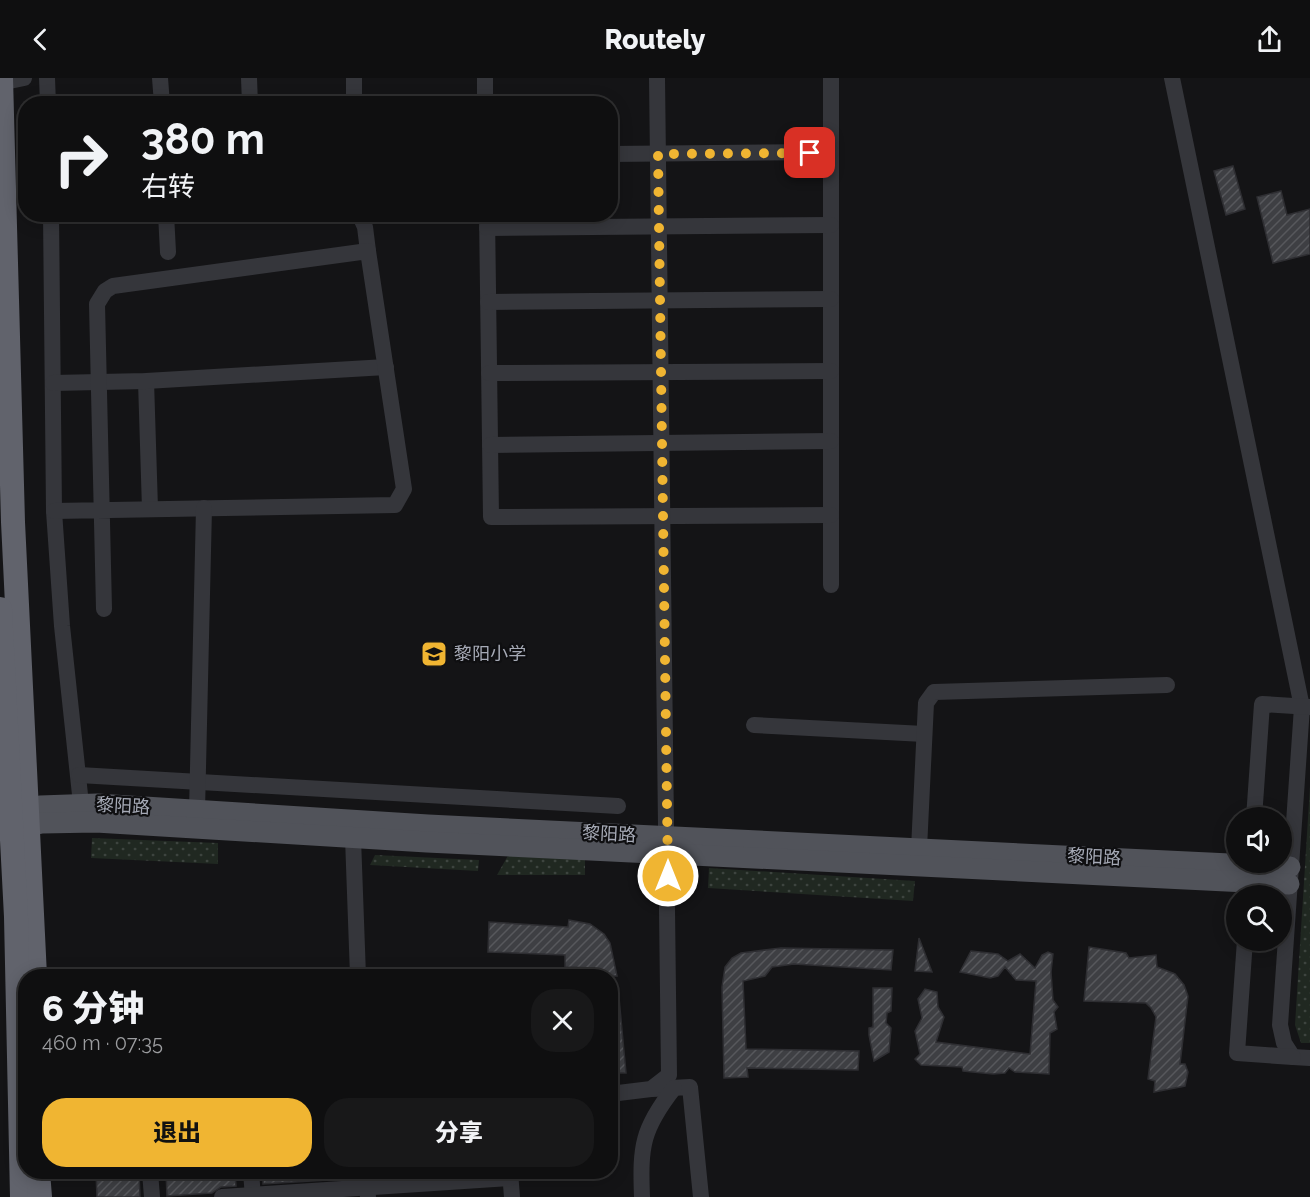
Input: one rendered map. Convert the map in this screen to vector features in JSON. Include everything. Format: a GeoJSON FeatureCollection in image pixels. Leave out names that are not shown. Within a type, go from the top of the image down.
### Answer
{"type":"FeatureCollection","features":[{"type":"Feature","properties":{"kind":"highway"},"geometry":{"type":"LineString","coordinates":[[7,80],[13,820],[18,1010]]}},
{"type":"Feature","properties":{"kind":"highway"},"geometry":{"type":"LineString","coordinates":[[0,609],[13,820],[33,969]]}},
{"type":"Feature","properties":{"kind":"highway"},"geometry":{"type":"LineString","coordinates":[[22,1179],[22,1197]]}},
{"type":"Feature","properties":{"kind":"highway"},"geometry":{"type":"LineString","coordinates":[[39,1179],[40,1197]]}},
{"type":"Feature","properties":{"kind":"main road","name":"黎阳路"},"geometry":{"type":"LineString","coordinates":[[13,820],[81,804],[668,845],[1250,876],[1290,875]]}},
{"type":"Feature","properties":{"kind":"main road","name":"黎阳路"},"geometry":{"type":"LineString","coordinates":[[13,820],[96,822],[353,838],[919,849],[1250,876]]}},
{"type":"Feature","properties":{"kind":"street"},"geometry":{"type":"LineString","coordinates":[[47,78],[48,96]]}},
{"type":"Feature","properties":{"kind":"street"},"geometry":{"type":"LineString","coordinates":[[160,78],[161,96]]}},
{"type":"Feature","properties":{"kind":"street"},"geometry":{"type":"LineString","coordinates":[[249,78],[250,96]]}},
{"type":"Feature","properties":{"kind":"street"},"geometry":{"type":"LineString","coordinates":[[354,78],[354,96]]}},
{"type":"Feature","properties":{"kind":"street"},"geometry":{"type":"LineString","coordinates":[[485,78],[485,96]]}},
{"type":"Feature","properties":{"kind":"street"},"geometry":{"type":"LineString","coordinates":[[651,1089],[669,1075],[657,78]]}},
{"type":"Feature","properties":{"kind":"street"},"geometry":{"type":"LineString","coordinates":[[831,78],[831,585]]}},
{"type":"Feature","properties":{"kind":"street"},"geometry":{"type":"LineString","coordinates":[[1172,78],[1306,707],[1310,739]]}},
{"type":"Feature","properties":{"kind":"street"},"geometry":{"type":"LineString","coordinates":[[618,154],[831,152]]}},
{"type":"Feature","properties":{"kind":"street"},"geometry":{"type":"LineString","coordinates":[[51,222],[54,510],[62,626],[81,804]]}},
{"type":"Feature","properties":{"kind":"street"},"geometry":{"type":"LineString","coordinates":[[166,222],[168,252]]}},
{"type":"Feature","properties":{"kind":"street"},"geometry":{"type":"LineString","coordinates":[[54,510],[395,505],[404,489],[363,222]]}},
{"type":"Feature","properties":{"kind":"street"},"geometry":{"type":"LineString","coordinates":[[487,222],[491,518],[831,515]]}},
{"type":"Feature","properties":{"kind":"street"},"geometry":{"type":"LineString","coordinates":[[521,222],[659,226],[831,225]]}},
{"type":"Feature","properties":{"kind":"street"},"geometry":{"type":"LineString","coordinates":[[104,609],[97,304],[105,291],[113,286],[368,252]]}},
{"type":"Feature","properties":{"kind":"street"},"geometry":{"type":"LineString","coordinates":[[488,302],[831,299]]}},
{"type":"Feature","properties":{"kind":"street"},"geometry":{"type":"LineString","coordinates":[[53,383],[146,381],[386,367]]}},
{"type":"Feature","properties":{"kind":"street"},"geometry":{"type":"LineString","coordinates":[[489,373],[831,371]]}},
{"type":"Feature","properties":{"kind":"street"},"geometry":{"type":"LineString","coordinates":[[146,381],[150,509]]}},
{"type":"Feature","properties":{"kind":"street"},"geometry":{"type":"LineString","coordinates":[[490,446],[831,441]]}},
{"type":"Feature","properties":{"kind":"street"},"geometry":{"type":"LineString","coordinates":[[197,811],[204,508]]}},
{"type":"Feature","properties":{"kind":"street"},"geometry":{"type":"LineString","coordinates":[[919,849],[926,703],[934,692],[1167,685]]}},
{"type":"Feature","properties":{"kind":"street"},"geometry":{"type":"LineString","coordinates":[[1255,807],[1262,704],[1306,707]]}},
{"type":"Feature","properties":{"kind":"street"},"geometry":{"type":"LineString","coordinates":[[1293,1056],[1284,1043],[1280,1025],[1290,875],[1306,707]]}},
{"type":"Feature","properties":{"kind":"street"},"geometry":{"type":"LineString","coordinates":[[754,725],[924,734]]}},
{"type":"Feature","properties":{"kind":"street"},"geometry":{"type":"LineString","coordinates":[[79,776],[618,806]]}},
{"type":"Feature","properties":{"kind":"street"},"geometry":{"type":"LineString","coordinates":[[353,838],[358,969]]}},
{"type":"Feature","properties":{"kind":"street"},"geometry":{"type":"LineString","coordinates":[[1244,951],[1237,1053],[1310,1058]]}},
{"type":"Feature","properties":{"kind":"street"},"geometry":{"type":"LineString","coordinates":[[618,1093],[690,1087],[701,1197]]}},
{"type":"Feature","properties":{"kind":"street"},"geometry":{"type":"LineString","coordinates":[[642,1197],[640,1156],[645,1135],[674,1088]]}},
{"type":"Feature","properties":{"kind":"street"},"geometry":{"type":"LineString","coordinates":[[151,1179],[152,1197]]}},
{"type":"Feature","properties":{"kind":"street"},"geometry":{"type":"LineString","coordinates":[[252,1179],[253,1196]]}},
{"type":"Feature","properties":{"kind":"street"},"geometry":{"type":"LineString","coordinates":[[222,1197],[453,1179]]}},
{"type":"Feature","properties":{"kind":"street"},"geometry":{"type":"LineString","coordinates":[[510,1179],[512,1197]]}},
{"type":"Feature","properties":{"kind":"shaded area"},"geometry":{"type":"Polygon","coordinates":[[[1310,786],[1310,1043],[1301,1043],[1295,1025],[1310,786]]]}},
{"type":"Feature","properties":{"kind":"shaded area"},"geometry":{"type":"Polygon","coordinates":[[[92,838],[218,843],[218,864],[91,858],[92,838]]]}},
{"type":"Feature","properties":{"kind":"shaded area"},"geometry":{"type":"Polygon","coordinates":[[[585,851],[585,875],[497,875],[510,852],[585,851]]]}},
{"type":"Feature","properties":{"kind":"shaded area"},"geometry":{"type":"Polygon","coordinates":[[[375,855],[479,860],[478,871],[370,865],[375,855]]]}},
{"type":"Feature","properties":{"kind":"shaded area"},"geometry":{"type":"Polygon","coordinates":[[[709,868],[915,881],[913,901],[708,888],[709,868]]]}},
{"type":"Feature","properties":{"kind":"building"},"geometry":{"type":"Polygon","coordinates":[[[1233,166],[1245,209],[1226,215],[1214,171],[1233,166]]]}},
{"type":"Feature","properties":{"kind":"building"},"geometry":{"type":"Polygon","coordinates":[[[1281,191],[1287,215],[1310,209],[1310,254],[1273,263],[1257,197],[1281,191]]]}},
{"type":"Feature","properties":{"kind":"building"},"geometry":{"type":"Polygon","coordinates":[[[569,920],[590,924],[604,934],[610,943],[616,969],[565,967],[565,955],[488,952],[489,922],[568,927],[569,920]]]}},
{"type":"Feature","properties":{"kind":"building"},"geometry":{"type":"Polygon","coordinates":[[[919,938],[932,972],[915,971],[919,938]]]}},
{"type":"Feature","properties":{"kind":"building"},"geometry":{"type":"Polygon","coordinates":[[[1089,947],[1126,953],[1129,958],[1156,955],[1157,967],[1175,974],[1184,985],[1188,996],[1180,1064],[1185,1064],[1188,1072],[1185,1086],[1154,1092],[1155,1081],[1148,1079],[1156,1017],[1146,1003],[1084,1001],[1089,947]]]}},
{"type":"Feature","properties":{"kind":"building"},"geometry":{"type":"Polygon","coordinates":[[[781,948],[893,950],[891,970],[794,964],[772,967],[765,976],[743,981],[746,1049],[859,1051],[858,1070],[747,1068],[748,1077],[724,1078],[722,987],[725,967],[732,958],[741,953],[781,948]]]}},
{"type":"Feature","properties":{"kind":"building"},"geometry":{"type":"Polygon","coordinates":[[[971,951],[998,954],[1008,961],[1020,954],[1035,968],[1042,955],[1048,952],[1053,954],[1051,972],[1053,1000],[1058,1007],[1054,1012],[1057,1029],[1050,1033],[1049,1074],[1015,1072],[1009,1068],[1005,1073],[993,1074],[963,1071],[962,1067],[921,1065],[915,1059],[920,1054],[915,1031],[922,1018],[918,999],[925,989],[937,992],[938,1007],[944,1017],[936,1042],[1030,1054],[1036,981],[1016,980],[1005,967],[998,976],[990,978],[960,972],[971,951]]]}},
{"type":"Feature","properties":{"kind":"building"},"geometry":{"type":"Polygon","coordinates":[[[618,987],[626,1073],[618,1073],[618,987]]]}},
{"type":"Feature","properties":{"kind":"building"},"geometry":{"type":"Polygon","coordinates":[[[873,988],[892,988],[891,1011],[887,1013],[886,1023],[891,1028],[889,1052],[874,1061],[869,1035],[869,1028],[873,1027],[873,988]]]}},
{"type":"Feature","properties":{"kind":"building"},"geometry":{"type":"Polygon","coordinates":[[[96,1179],[139,1179],[140,1197],[97,1197],[96,1179]]]}},
{"type":"Feature","properties":{"kind":"building"},"geometry":{"type":"Polygon","coordinates":[[[166,1179],[236,1179],[236,1186],[221,1187],[212,1193],[167,1196],[166,1179]]]}},
{"type":"Feature","properties":{"kind":"building"},"geometry":{"type":"Polygon","coordinates":[[[263,1179],[343,1179],[263,1184],[263,1179]]]}},
{"type":"Feature","properties":{"kind":"place","name":"黎阳小学"},"geometry":{"type":"Point","coordinates":[434,654]}},
{"type":"Feature","properties":{"kind":"route"},"geometry":{"type":"LineString","coordinates":[[668,876],[658,154],[810,153]]}}]}
